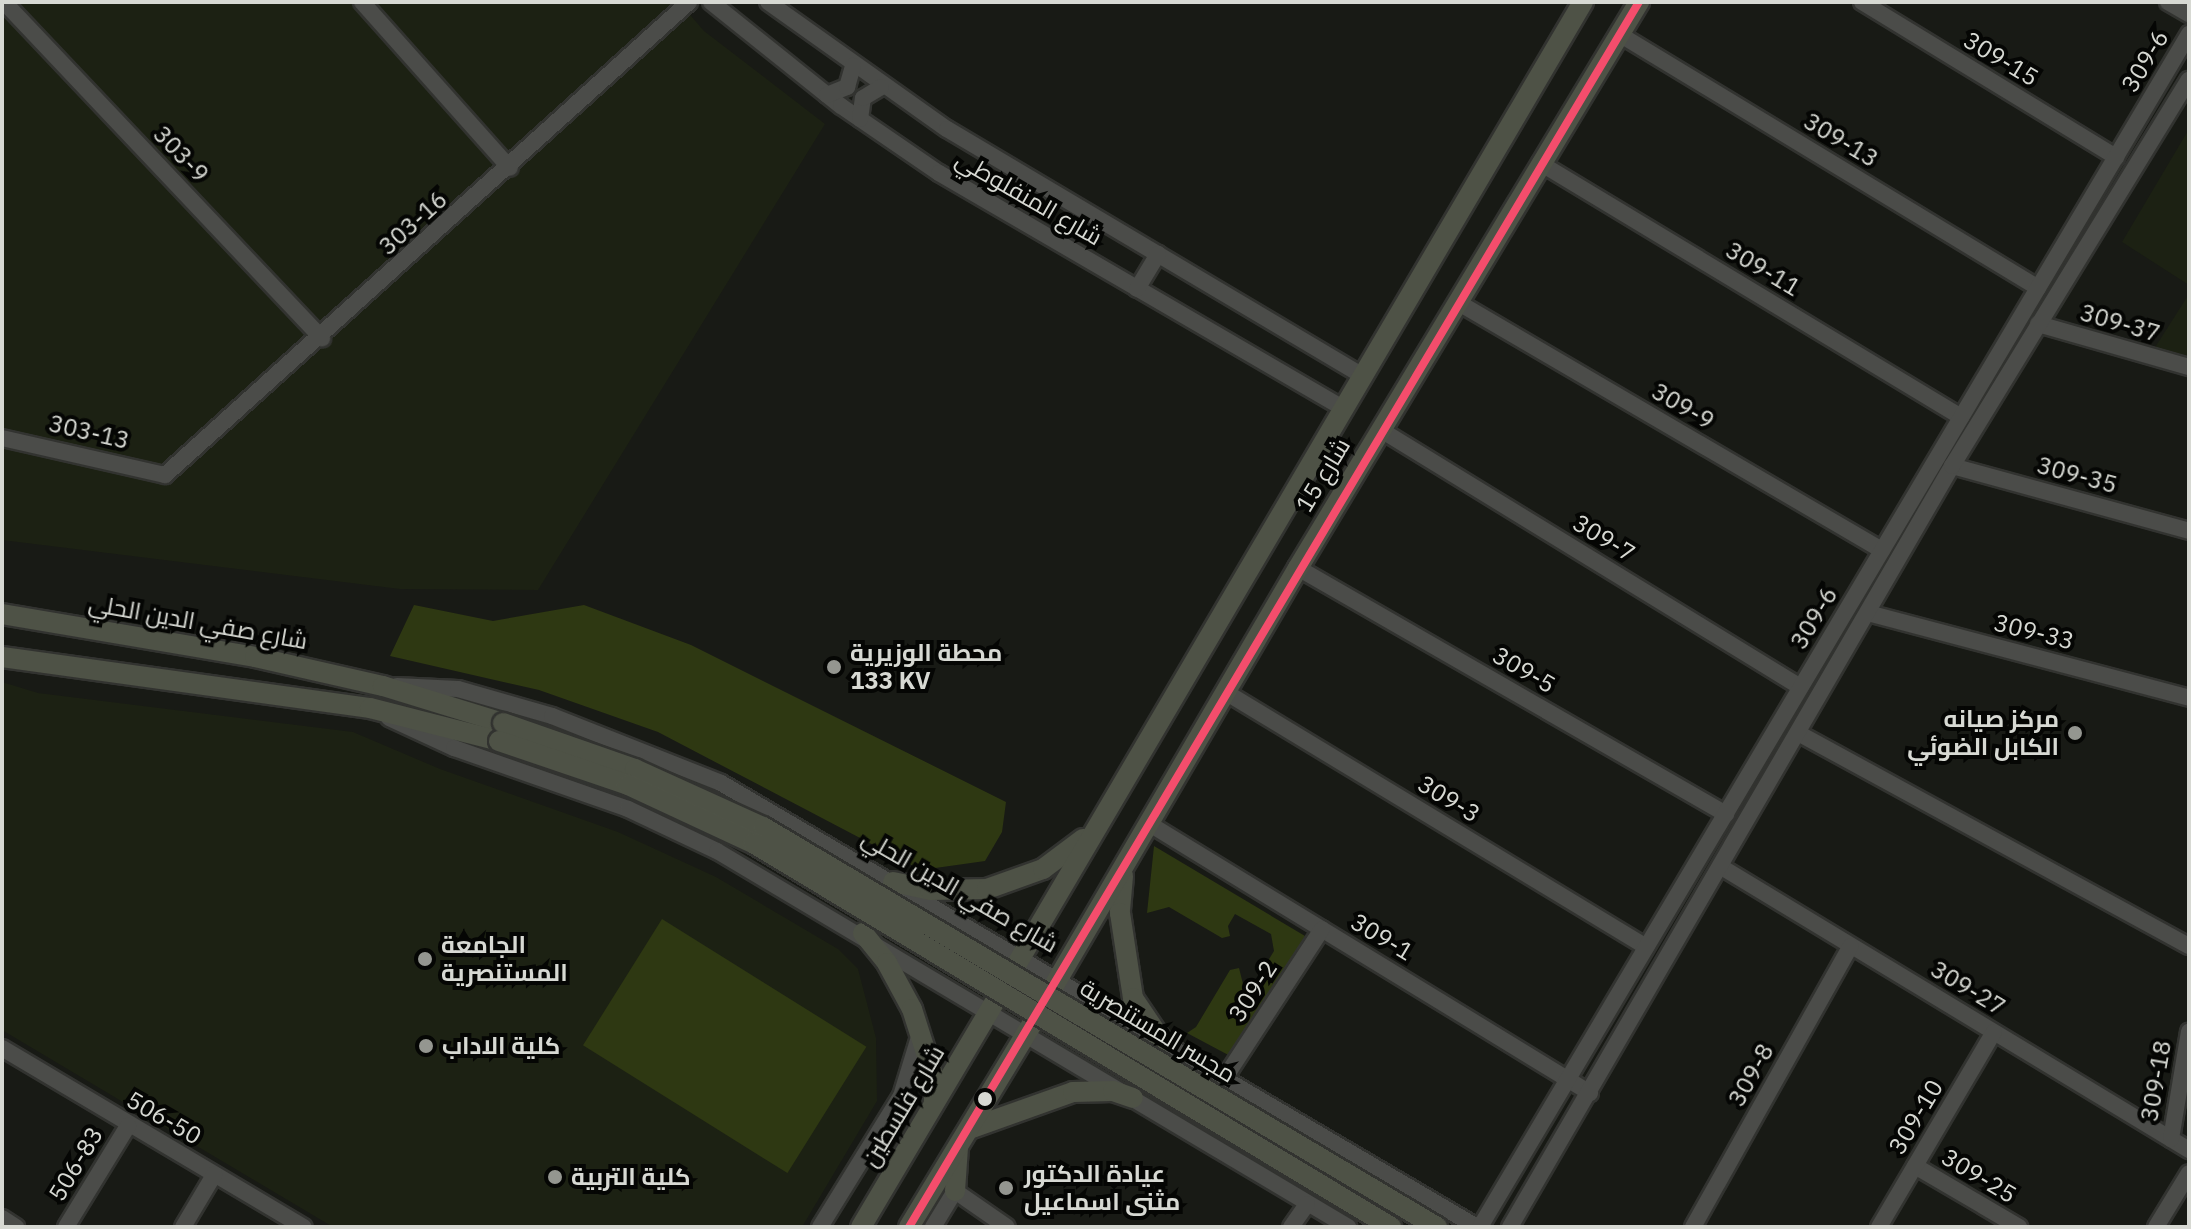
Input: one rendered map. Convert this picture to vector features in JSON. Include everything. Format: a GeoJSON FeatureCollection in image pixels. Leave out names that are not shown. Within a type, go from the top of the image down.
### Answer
{"type":"FeatureCollection","features":[{"type":"Feature","properties":{"kind":"main road","name":"شارع 15"},"geometry":{"type":"LineString","coordinates":[[1018,961],[1583,2]]}},
{"type":"Feature","properties":{"kind":"main road","name":"شارع 15"},"geometry":{"type":"LineString","coordinates":[[1055,984],[1298,568],[1639,2]]}},
{"type":"Feature","properties":{"kind":"main road","name":"شارع صفي الدين الحلي"},"geometry":{"type":"LineString","coordinates":[[2,614],[255,657],[383,686],[501,732]]}},
{"type":"Feature","properties":{"kind":"main road"},"geometry":{"type":"LineString","coordinates":[[2,657],[370,708],[501,732]]}},
{"type":"Feature","properties":{"kind":"main road","name":"مجسر المستنصرية"},"geometry":{"type":"LineString","coordinates":[[501,732],[628,785],[753,843],[1391,1227]]}},
{"type":"Feature","properties":{"kind":"main road","name":"مجسر المستنصرية"},"geometry":{"type":"LineString","coordinates":[[501,732],[609,758],[763,827],[1437,1227]]}},
{"type":"Feature","properties":{"kind":"main road"},"geometry":{"type":"LineString","coordinates":[[893,882],[930,890],[987,889],[1043,869],[1092,831]]}},
{"type":"Feature","properties":{"kind":"main road"},"geometry":{"type":"LineString","coordinates":[[1131,855],[1121,882],[1128,972],[1133,998],[1162,1041]]}},
{"type":"Feature","properties":{"kind":"main road"},"geometry":{"type":"LineString","coordinates":[[863,933],[887,963],[920,1031],[935,1081],[934,1108]]}},
{"type":"Feature","properties":{"kind":"main road","name":"شارع فلسطين"},"geometry":{"type":"LineString","coordinates":[[861,1227],[993,1005]]}},
{"type":"Feature","properties":{"kind":"main road"},"geometry":{"type":"LineString","coordinates":[[909,1227],[1030,1027]]}},
{"type":"Feature","properties":{"kind":"main road"},"geometry":{"type":"LineString","coordinates":[[969,1129],[1073,1092],[1113,1091],[1133,1098]]}},
{"type":"Feature","properties":{"kind":"main road"},"geometry":{"type":"LineString","coordinates":[[955,1191],[958,1147]]}},
{"type":"Feature","properties":{"kind":"street"},"geometry":{"type":"LineString","coordinates":[[362,2],[510,168]]}},
{"type":"Feature","properties":{"kind":"street","name":"303-16"},"geometry":{"type":"LineString","coordinates":[[165,475],[322,338],[689,2]]}},
{"type":"Feature","properties":{"kind":"street","name":"شارع المنفلوطي"},"geometry":{"type":"LineString","coordinates":[[711,2],[827,95],[939,173],[1342,408]]}},
{"type":"Feature","properties":{"kind":"street","name":"شارع المنفلوطي"},"geometry":{"type":"LineString","coordinates":[[768,2],[881,87],[1361,375]]}},
{"type":"Feature","properties":{"kind":"street","name":"309-15"},"geometry":{"type":"LineString","coordinates":[[1862,2],[2116,157]]}},
{"type":"Feature","properties":{"kind":"street"},"geometry":{"type":"LineString","coordinates":[[2168,2],[2189,14]]}},
{"type":"Feature","properties":{"kind":"street","name":"303-9"},"geometry":{"type":"LineString","coordinates":[[6,10],[322,338]]}},
{"type":"Feature","properties":{"kind":"street","name":"309-13"},"geometry":{"type":"LineString","coordinates":[[1619,34],[2038,288]]}},
{"type":"Feature","properties":{"kind":"street","name":"309-6"},"geometry":{"type":"LineString","coordinates":[[1478,1227],[2189,34]]}},
{"type":"Feature","properties":{"kind":"street"},"geometry":{"type":"LineString","coordinates":[[827,95],[847,87],[853,66]]}},
{"type":"Feature","properties":{"kind":"street","name":"309-6"},"geometry":{"type":"LineString","coordinates":[[1510,1227],[1723,868],[1952,466],[2038,324],[2106,220],[2189,80]]}},
{"type":"Feature","properties":{"kind":"street"},"geometry":{"type":"LineString","coordinates":[[860,119],[863,98],[881,87]]}},
{"type":"Feature","properties":{"kind":"street","name":"309-11"},"geometry":{"type":"LineString","coordinates":[[1540,163],[1961,417]]}},
{"type":"Feature","properties":{"kind":"street"},"geometry":{"type":"LineString","coordinates":[[2086,208],[2106,220]]}},
{"type":"Feature","properties":{"kind":"street"},"geometry":{"type":"LineString","coordinates":[[1137,289],[1158,254]]}},
{"type":"Feature","properties":{"kind":"street","name":"309-9"},"geometry":{"type":"LineString","coordinates":[[1459,303],[1882,550]]}},
{"type":"Feature","properties":{"kind":"street","name":"309-37"},"geometry":{"type":"LineString","coordinates":[[2038,324],[2189,367]]}},
{"type":"Feature","properties":{"kind":"street","name":"309-7"},"geometry":{"type":"LineString","coordinates":[[1381,430],[1801,687]]}},
{"type":"Feature","properties":{"kind":"street","name":"303-13"},"geometry":{"type":"LineString","coordinates":[[2,438],[165,475]]}},
{"type":"Feature","properties":{"kind":"street","name":"309-35"},"geometry":{"type":"LineString","coordinates":[[1952,466],[2189,531]]}},
{"type":"Feature","properties":{"kind":"street","name":"309-5"},"geometry":{"type":"LineString","coordinates":[[1298,568],[1726,814]]}},
{"type":"Feature","properties":{"kind":"street","name":"309-33"},"geometry":{"type":"LineString","coordinates":[[1868,613],[2189,698]]}},
{"type":"Feature","properties":{"kind":"street","name":"شارع صفي الدين الحلي"},"geometry":{"type":"LineString","coordinates":[[383,686],[458,689],[538,711],[663,756],[745,796],[893,882],[1055,984],[1162,1041],[1478,1227]]}},
{"type":"Feature","properties":{"kind":"street","name":"309-3"},"geometry":{"type":"LineString","coordinates":[[1227,693],[1646,947]]}},
{"type":"Feature","properties":{"kind":"street"},"geometry":{"type":"LineString","coordinates":[[370,708],[454,748],[628,809],[726,849],[863,933],[1030,1027],[1133,1098],[1348,1227]]}},
{"type":"Feature","properties":{"kind":"street"},"geometry":{"type":"LineString","coordinates":[[1788,709],[1802,726],[2189,946]]}},
{"type":"Feature","properties":{"kind":"street"},"geometry":{"type":"LineString","coordinates":[[745,796],[753,814]]}},
{"type":"Feature","properties":{"kind":"street","name":"309-1"},"geometry":{"type":"LineString","coordinates":[[1148,823],[1590,1093]]}},
{"type":"Feature","properties":{"kind":"street","name":"309-27"},"geometry":{"type":"LineString","coordinates":[[1723,868],[2189,1150]]}},
{"type":"Feature","properties":{"kind":"street"},"geometry":{"type":"LineString","coordinates":[[1658,928],[1679,941]]}},
{"type":"Feature","properties":{"kind":"street","name":"309-2"},"geometry":{"type":"LineString","coordinates":[[1224,1079],[1322,929]]}},
{"type":"Feature","properties":{"kind":"street","name":"309-8"},"geometry":{"type":"LineString","coordinates":[[1693,1227],[1851,946]]}},
{"type":"Feature","properties":{"kind":"street"},"geometry":{"type":"LineString","coordinates":[[820,1227],[901,1096],[920,1031]]}},
{"type":"Feature","properties":{"kind":"street","name":"309-18"},"geometry":{"type":"LineString","coordinates":[[2171,1139],[2189,1031]]}},
{"type":"Feature","properties":{"kind":"street","name":"309-10"},"geometry":{"type":"LineString","coordinates":[[1879,1227],[1994,1032]]}},
{"type":"Feature","properties":{"kind":"street","name":"506-50"},"geometry":{"type":"LineString","coordinates":[[2,1048],[128,1126],[304,1227]]}},
{"type":"Feature","properties":{"kind":"street","name":"506-83"},"geometry":{"type":"LineString","coordinates":[[66,1227],[128,1126]]}},
{"type":"Feature","properties":{"kind":"street","name":"309-25"},"geometry":{"type":"LineString","coordinates":[[1915,1166],[2019,1227]]}},
{"type":"Feature","properties":{"kind":"street"},"geometry":{"type":"LineString","coordinates":[[2156,1227],[2189,1173]]}},
{"type":"Feature","properties":{"kind":"street"},"geometry":{"type":"LineString","coordinates":[[183,1227],[214,1175]]}},
{"type":"Feature","properties":{"kind":"street"},"geometry":{"type":"LineString","coordinates":[[933,1227],[955,1191],[1007,1227]]}},
{"type":"Feature","properties":{"kind":"street"},"geometry":{"type":"LineString","coordinates":[[1291,1227],[1307,1204]]}},
{"type":"Feature","properties":{"kind":"street"},"geometry":{"type":"LineString","coordinates":[[2,1218],[16,1227]]}},
{"type":"Feature","properties":{"kind":"shaded area"},"geometry":{"type":"Polygon","coordinates":[[[2,2],[679,2],[704,31],[825,124],[538,590],[400,589],[2,540],[2,2]]]}},
{"type":"Feature","properties":{"kind":"shaded area"},"geometry":{"type":"Polygon","coordinates":[[[2189,129],[2189,285],[2122,242],[2189,129]]]}},
{"type":"Feature","properties":{"kind":"shaded area"},"geometry":{"type":"Polygon","coordinates":[[[2189,294],[2189,357],[2154,349],[2189,294]]]}},
{"type":"Feature","properties":{"kind":"shaded area","name":"الجامعة المستنصرية"},"geometry":{"type":"Polygon","coordinates":[[[2,682],[38,693],[353,732],[440,769],[618,832],[716,877],[838,949],[858,969],[876,1038],[877,1101],[802,1227],[333,1227],[2,1030],[2,682]]]}},
{"type":"Feature","properties":{"kind":"green space"},"geometry":{"type":"Polygon","coordinates":[[[414,605],[493,621],[584,605],[691,645],[1006,802],[1002,832],[985,861],[921,870],[658,732],[539,690],[390,656],[414,605]]]}},
{"type":"Feature","properties":{"kind":"green space"},"geometry":{"type":"Polygon","coordinates":[[[1154,846],[1305,936],[1234,1058],[1187,1033],[1196,1027],[1230,970],[1239,968],[1243,984],[1252,987],[1274,951],[1271,934],[1235,914],[1228,926],[1230,936],[1222,938],[1169,907],[1147,913],[1154,846]]]}},
{"type":"Feature","properties":{"kind":"green space"},"geometry":{"type":"Polygon","coordinates":[[[662,919],[866,1047],[787,1173],[583,1045],[662,919]]]}},
{"type":"Feature","properties":{"kind":"transit line"},"geometry":{"type":"LineString","coordinates":[[909,1227],[1639,2]]}},
{"type":"Feature","properties":{"kind":"place","name":"محطة الوزيرية 133 KV"},"geometry":{"type":"Point","coordinates":[834,667]}},
{"type":"Feature","properties":{"kind":"place","name":"مركز صيانه الكابل الضوئي"},"geometry":{"type":"Point","coordinates":[2075,733]}},
{"type":"Feature","properties":{"kind":"place","name":"الجامعة المستنصرية"},"geometry":{"type":"Point","coordinates":[425,959]}},
{"type":"Feature","properties":{"kind":"place","name":"كلية الاداب"},"geometry":{"type":"Point","coordinates":[426,1046]}},
{"type":"Feature","properties":{"kind":"place","name":"كلية التربية"},"geometry":{"type":"Point","coordinates":[555,1177]}},
{"type":"Feature","properties":{"kind":"place","name":"عيادة الدكتور مثنى اسماعيل"},"geometry":{"type":"Point","coordinates":[1006,1188]}}]}
